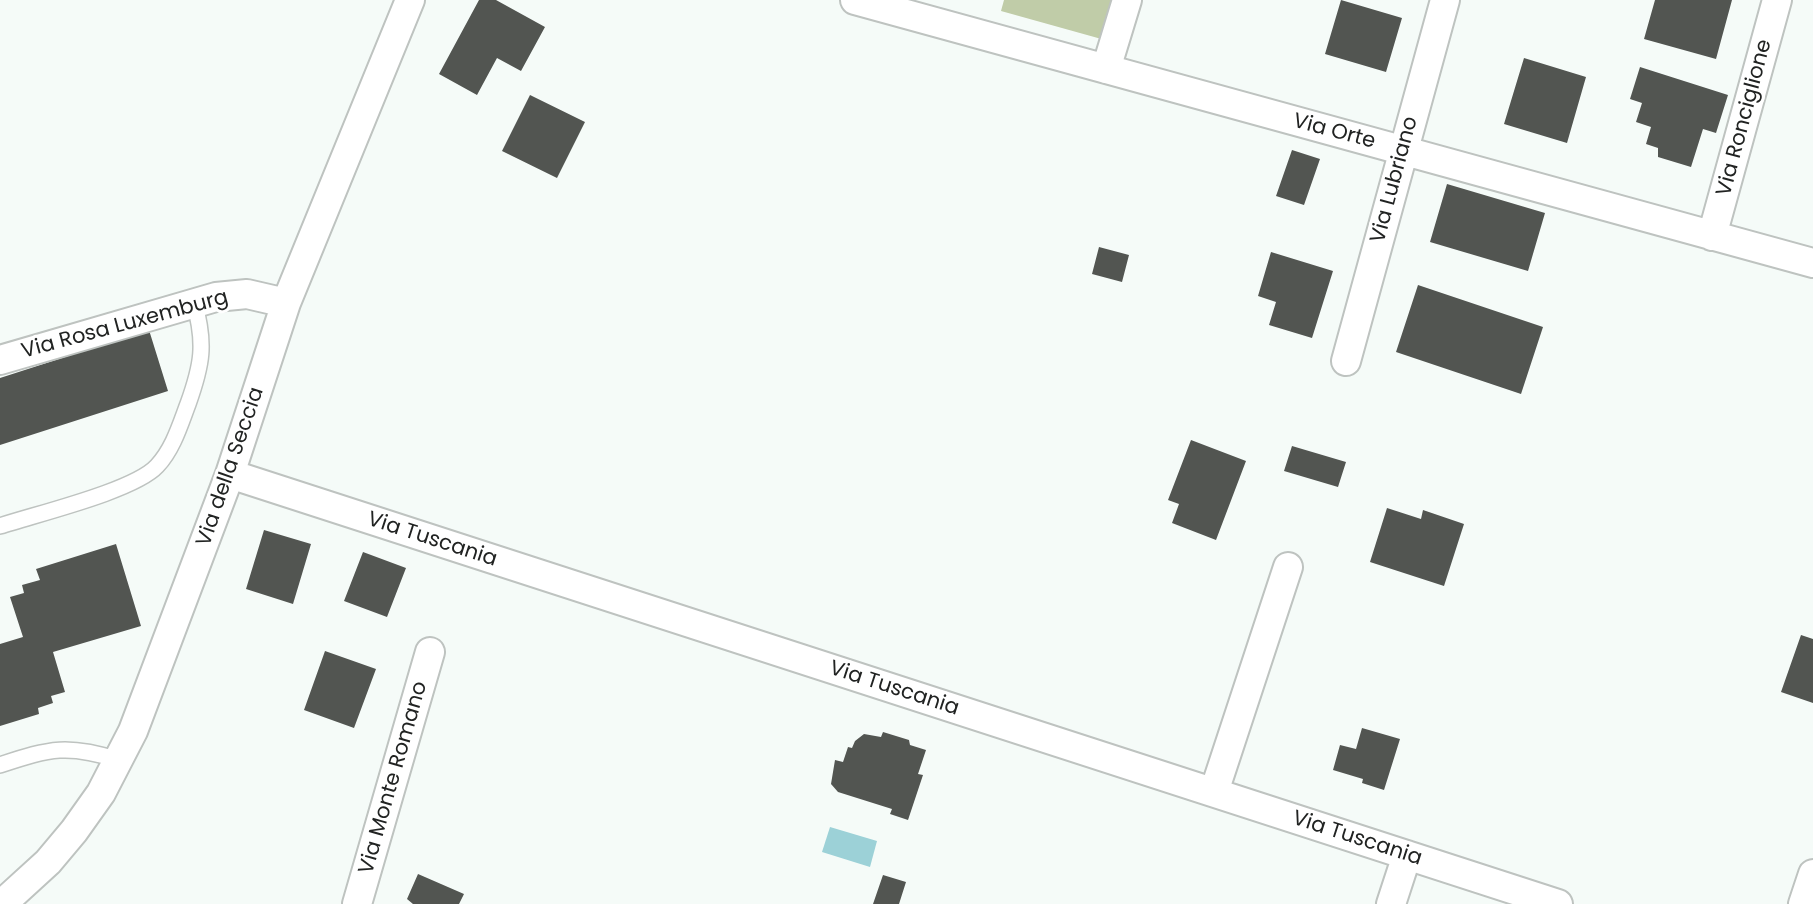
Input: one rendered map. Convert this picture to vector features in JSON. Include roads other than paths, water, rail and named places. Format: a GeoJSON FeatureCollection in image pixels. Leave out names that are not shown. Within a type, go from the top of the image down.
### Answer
{"type":"FeatureCollection","features":[{"type":"Feature","properties":{"kind":"street","name":"Via della Seccia"},"geometry":{"type":"LineString","coordinates":[[2,904],[66,842],[91,809],[119,760],[137,722],[230,474],[286,303],[410,0]]}},
{"type":"Feature","properties":{"kind":"street"},"geometry":{"type":"LineString","coordinates":[[1106,69],[1127,0]]}},
{"type":"Feature","properties":{"kind":"street","name":"Via Lubriano"},"geometry":{"type":"LineString","coordinates":[[1346,361],[1445,0]]}},
{"type":"Feature","properties":{"kind":"street","name":"Via Ronciglione"},"geometry":{"type":"LineString","coordinates":[[1712,236],[1777,0]]}},
{"type":"Feature","properties":{"kind":"street","name":"Via Orte"},"geometry":{"type":"LineString","coordinates":[[869,2],[1813,263]]}},
{"type":"Feature","properties":{"kind":"street","name":"Via Rosa Luxemburg"},"geometry":{"type":"LineString","coordinates":[[0,360],[194,303],[238,294],[286,303]]}},
{"type":"Feature","properties":{"kind":"street","name":"Via Tuscania"},"geometry":{"type":"LineString","coordinates":[[230,474],[1558,904]]}},
{"type":"Feature","properties":{"kind":"street"},"geometry":{"type":"LineString","coordinates":[[1214,792],[1288,567]]}},
{"type":"Feature","properties":{"kind":"street","name":"Via Monte Romano"},"geometry":{"type":"LineString","coordinates":[[357,904],[430,652]]}},
{"type":"Feature","properties":{"kind":"street"},"geometry":{"type":"LineString","coordinates":[[1391,904],[1407,855]]}},
{"type":"Feature","properties":{"kind":"street"},"geometry":{"type":"LineString","coordinates":[[1803,904],[1813,874]]}},
{"type":"Feature","properties":{"kind":"lane"},"geometry":{"type":"LineString","coordinates":[[0,526],[127,485],[156,467],[174,440],[198,375],[203,338],[194,303]]}},
{"type":"Feature","properties":{"kind":"lane"},"geometry":{"type":"LineString","coordinates":[[0,765],[31,754],[66,748],[87,750],[119,760]]}},
{"type":"Feature","properties":{"kind":"water"},"geometry":{"type":"Polygon","coordinates":[[[830,827],[877,841],[870,867],[822,852],[830,827]]]}}]}
